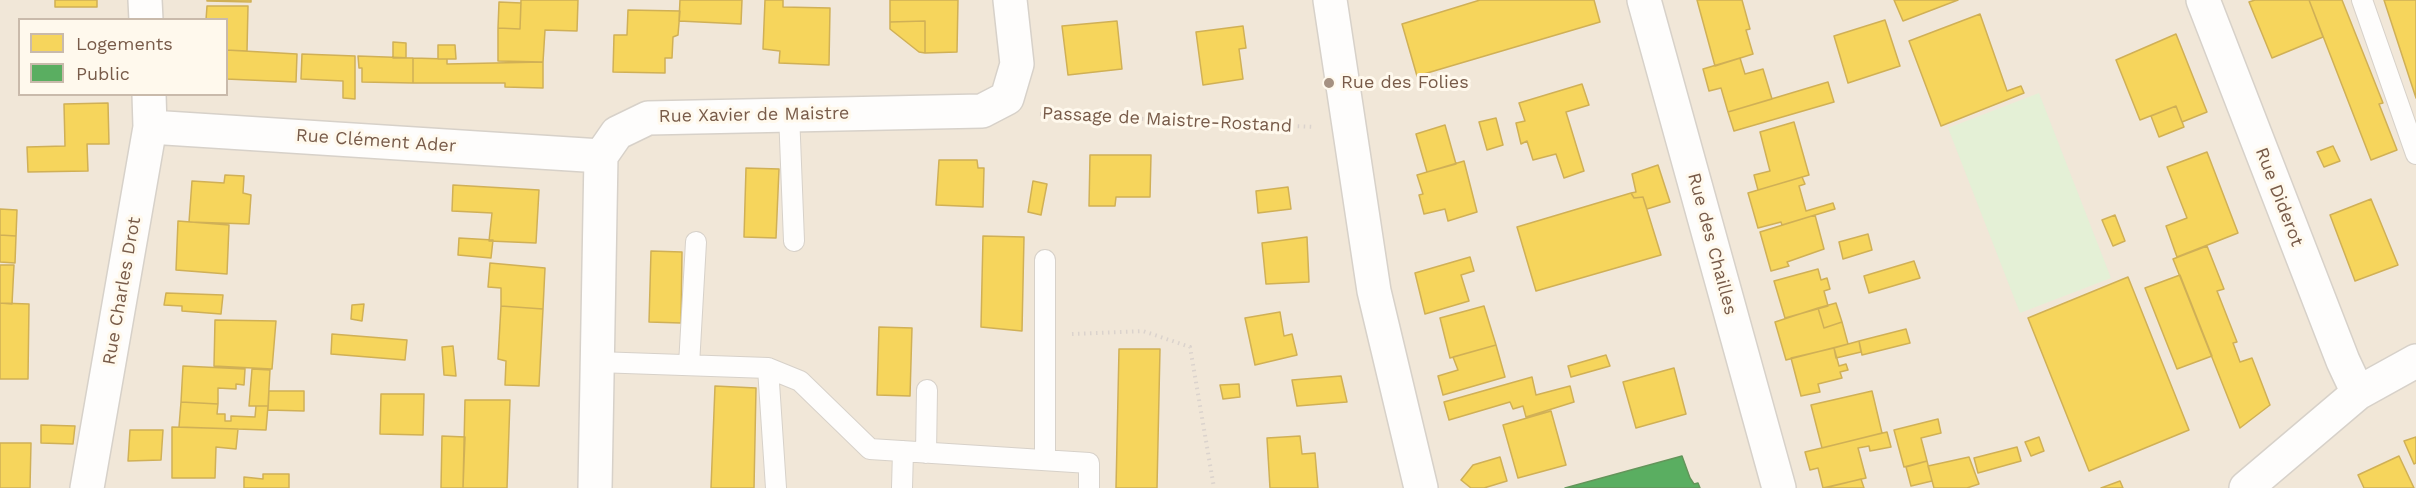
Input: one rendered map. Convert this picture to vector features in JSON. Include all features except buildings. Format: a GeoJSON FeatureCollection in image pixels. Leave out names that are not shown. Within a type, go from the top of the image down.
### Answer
{"type":"FeatureCollection","features":[{"type":"Feature","properties":{"kind":"street"},"geometry":{"type":"LineString","coordinates":[[145,0],[146,18]]}},
{"type":"Feature","properties":{"kind":"street","name":"Rue Xavier de Maistre"},"geometry":{"type":"LineString","coordinates":[[601,156],[617,133],[648,118],[789,113],[982,111],[1007,98],[1017,64],[1010,0]]}},
{"type":"Feature","properties":{"kind":"street","name":"Rue des Chailles"},"geometry":{"type":"LineString","coordinates":[[1644,0],[1779,488]]}},
{"type":"Feature","properties":{"kind":"street","name":"Rue Diderot"},"geometry":{"type":"LineString","coordinates":[[2203,0],[2343,361],[2358,393]]}},
{"type":"Feature","properties":{"kind":"street"},"geometry":{"type":"LineString","coordinates":[[1335,2],[1374,291],[1421,488]]}},
{"type":"Feature","properties":{"kind":"street","name":"Rue Charles Drot"},"geometry":{"type":"LineString","coordinates":[[87,488],[150,127],[149,96]]}},
{"type":"Feature","properties":{"kind":"street","name":"Rue Clément Ader"},"geometry":{"type":"LineString","coordinates":[[150,127],[601,156]]}},
{"type":"Feature","properties":{"kind":"street"},"geometry":{"type":"LineString","coordinates":[[595,488],[601,156]]}},
{"type":"Feature","properties":{"kind":"street"},"geometry":{"type":"LineString","coordinates":[[2246,488],[2358,393],[2416,361]]}},
{"type":"Feature","properties":{"kind":"lane"},"geometry":{"type":"LineString","coordinates":[[2362,0],[2416,154]]}},
{"type":"Feature","properties":{"kind":"lane"},"geometry":{"type":"LineString","coordinates":[[789,113],[794,241]]}},
{"type":"Feature","properties":{"kind":"lane"},"geometry":{"type":"LineString","coordinates":[[689,365],[696,242]]}},
{"type":"Feature","properties":{"kind":"lane"},"geometry":{"type":"LineString","coordinates":[[1045,260],[1045,460]]}},
{"type":"Feature","properties":{"kind":"lane"},"geometry":{"type":"LineString","coordinates":[[597,362],[768,368],[800,381],[870,449],[1089,463],[1089,488]]}},
{"type":"Feature","properties":{"kind":"lane"},"geometry":{"type":"LineString","coordinates":[[768,368],[776,488]]}},
{"type":"Feature","properties":{"kind":"lane"},"geometry":{"type":"LineString","coordinates":[[926,453],[927,390]]}},
{"type":"Feature","properties":{"kind":"lane"},"geometry":{"type":"LineString","coordinates":[[902,488],[903,451]]}},
{"type":"Feature","properties":{"kind":"path","name":"Passage de Maistre-Rostand"},"geometry":{"type":"LineString","coordinates":[[982,111],[1351,129]]}},
{"type":"Feature","properties":{"kind":"path"},"geometry":{"type":"LineString","coordinates":[[1044,335],[1143,331],[1190,347],[1214,488]]}},
{"type":"Feature","properties":{"kind":"shaded area"},"geometry":{"type":"Polygon","coordinates":[[[0,0],[2416,0],[2416,488],[0,488],[0,0]]]}},
{"type":"Feature","properties":{"kind":"green space"},"geometry":{"type":"Polygon","coordinates":[[[2039,93],[2111,278],[2020,313],[1948,128],[2039,93]]]}},
{"type":"Feature","properties":{"kind":"place","name":"Rue des Folies"},"geometry":{"type":"Point","coordinates":[1329,83]}}]}
